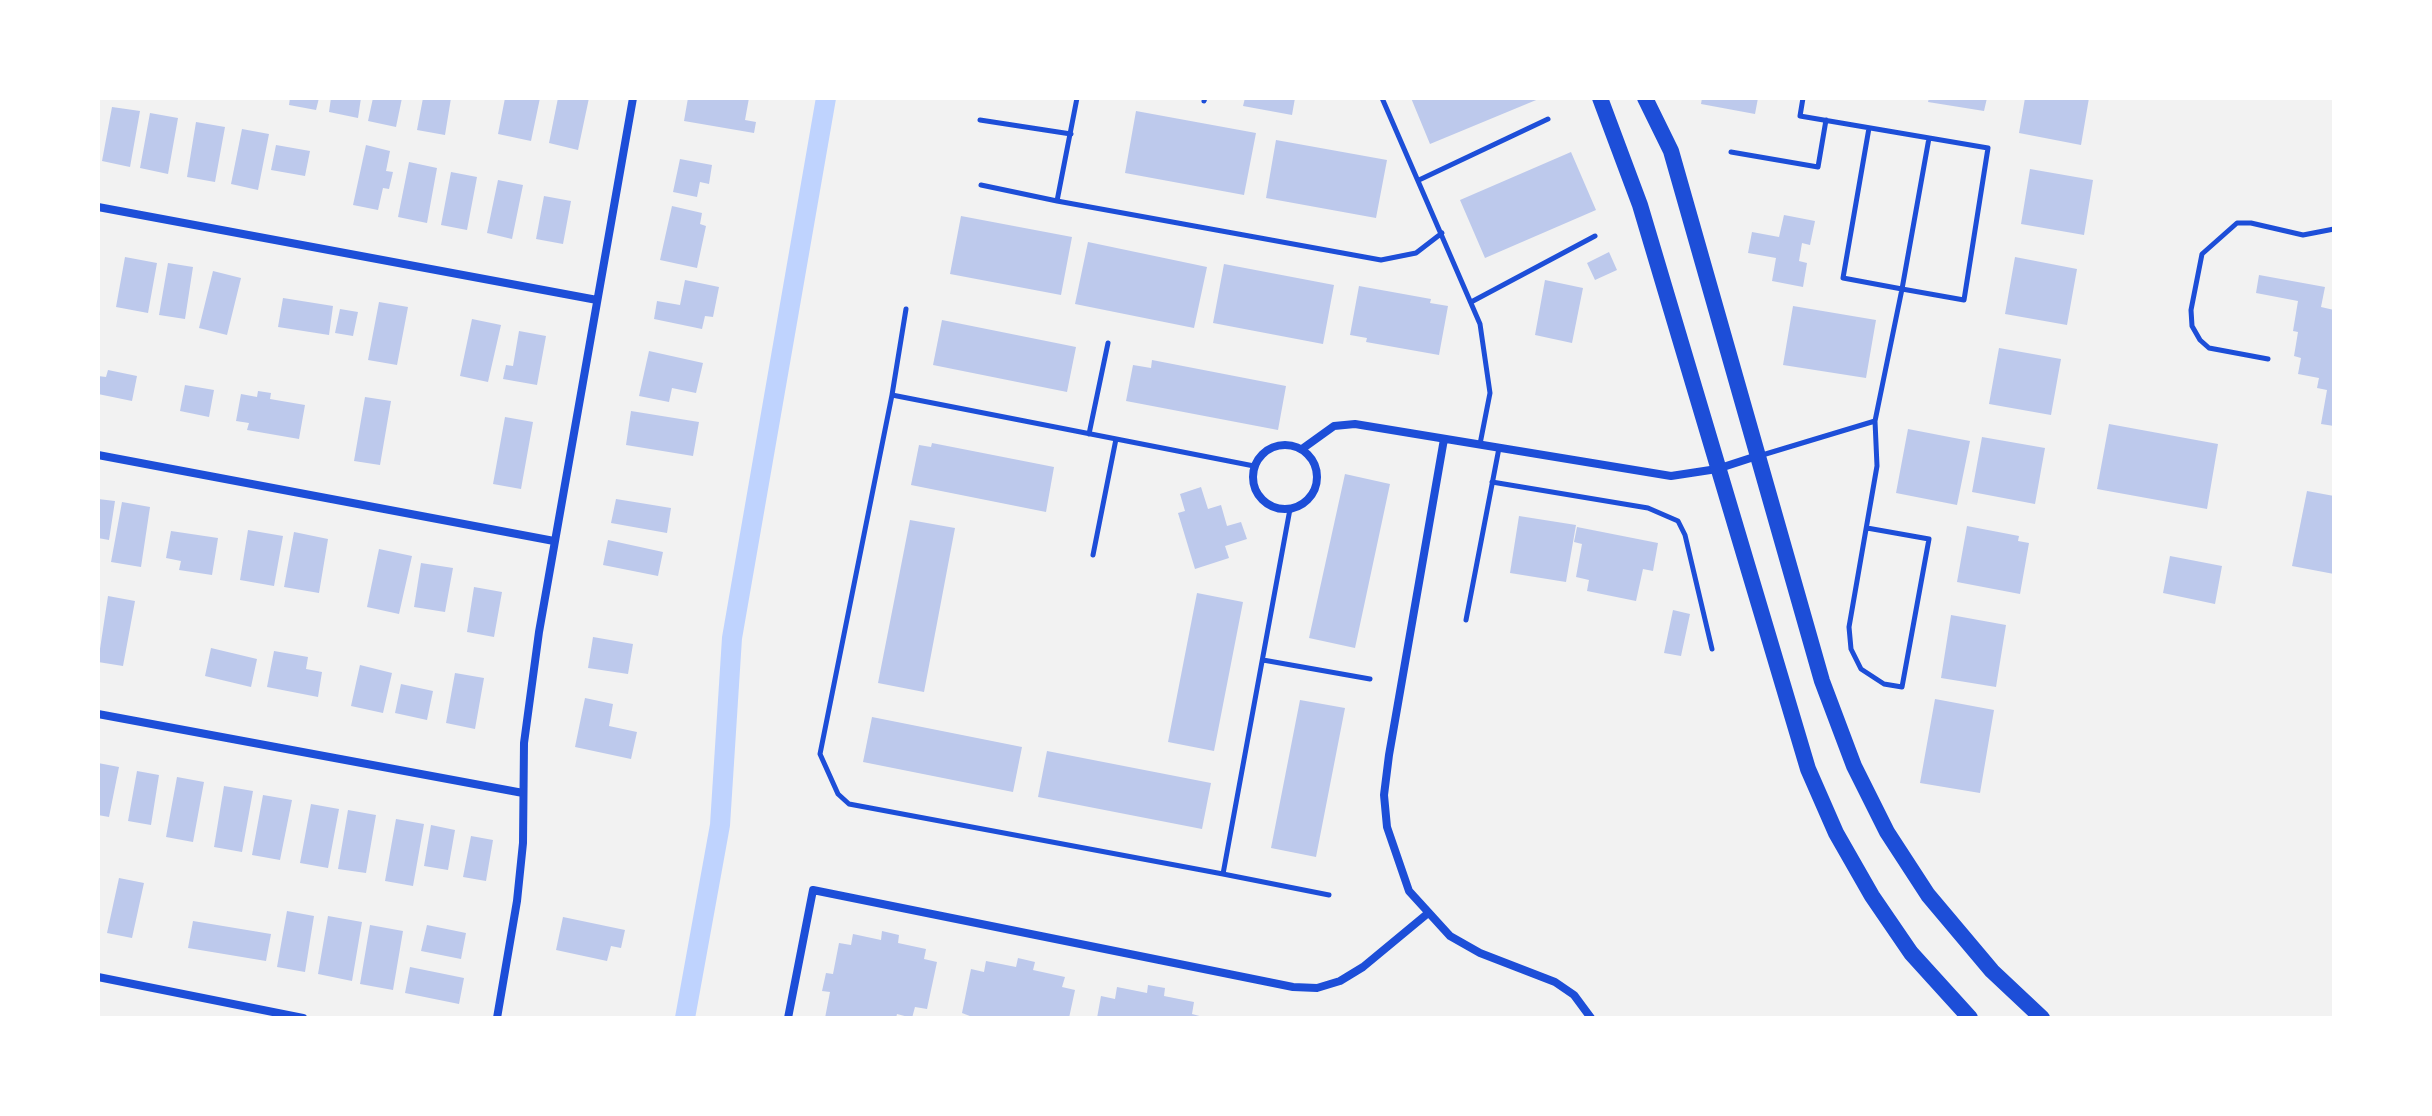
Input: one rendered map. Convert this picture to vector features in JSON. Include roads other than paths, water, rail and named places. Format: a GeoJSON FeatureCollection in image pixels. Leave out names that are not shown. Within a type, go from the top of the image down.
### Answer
{"type":"FeatureCollection","features":[{"type":"Feature","properties":{"kind":"main road"},"geometry":{"type":"LineString","coordinates":[[1600,98],[1640,205],[1786,705],[1821,800],[1843,846],[1889,922],[1935,982],[1970,1018]]}},
{"type":"Feature","properties":{"kind":"main road"},"geometry":{"type":"LineString","coordinates":[[1645,98],[1671,151],[1822,681],[1872,804],[1903,859],[1949,923],[1992,971],[2042,1018]]}},
{"type":"Feature","properties":{"kind":"street"},"geometry":{"type":"LineString","coordinates":[[497,1018],[517,901],[524,743],[554,541],[633,98]]}},
{"type":"Feature","properties":{"kind":"street"},"geometry":{"type":"LineString","coordinates":[[98,207],[597,300]]}},
{"type":"Feature","properties":{"kind":"street"},"geometry":{"type":"LineString","coordinates":[[1302,449],[1334,426],[1355,424],[1671,476],[1717,469],[1758,456]]}},
{"type":"Feature","properties":{"kind":"street"},"geometry":{"type":"LineString","coordinates":[[1444,439],[1384,795],[1387,827],[1396,861],[1409,891],[1450,936],[1480,953],[1555,982],[1574,995],[1591,1018]]}},
{"type":"Feature","properties":{"kind":"street"},"geometry":{"type":"LineString","coordinates":[[1283,444],[1302,449],[1310,456],[1317,477],[1309,498],[1290,509],[1268,505],[1254,488],[1254,466],[1274,446],[1283,444]]}},
{"type":"Feature","properties":{"kind":"street"},"geometry":{"type":"LineString","coordinates":[[98,455],[554,541]]}},
{"type":"Feature","properties":{"kind":"street"},"geometry":{"type":"LineString","coordinates":[[98,714],[523,793]]}},
{"type":"Feature","properties":{"kind":"street"},"geometry":{"type":"LineString","coordinates":[[788,1018],[813,890],[1293,987],[1317,988],[1340,981],[1363,967],[1427,914]]}},
{"type":"Feature","properties":{"kind":"street"},"geometry":{"type":"LineString","coordinates":[[98,977],[303,1018]]}},
{"type":"Feature","properties":{"kind":"lane"},"geometry":{"type":"LineString","coordinates":[[1057,201],[1077,98]]}},
{"type":"Feature","properties":{"kind":"lane"},"geometry":{"type":"LineString","coordinates":[[1382,98],[1473,301],[1490,393],[1480,445]]}},
{"type":"Feature","properties":{"kind":"lane"},"geometry":{"type":"LineString","coordinates":[[1803,98],[1800,116],[1988,148],[1964,300],[1843,278],[1869,128]]}},
{"type":"Feature","properties":{"kind":"lane"},"geometry":{"type":"LineString","coordinates":[[1419,180],[1548,119]]}},
{"type":"Feature","properties":{"kind":"lane"},"geometry":{"type":"LineString","coordinates":[[980,120],[1071,134]]}},
{"type":"Feature","properties":{"kind":"lane"},"geometry":{"type":"LineString","coordinates":[[1731,152],[1818,167],[1826,120]]}},
{"type":"Feature","properties":{"kind":"lane"},"geometry":{"type":"LineString","coordinates":[[1867,528],[1929,539],[1902,687],[1884,684],[1861,669],[1851,649],[1849,627],[1877,466],[1875,421],[1929,138]]}},
{"type":"Feature","properties":{"kind":"lane"},"geometry":{"type":"LineString","coordinates":[[981,185],[1381,260],[1416,253],[1442,233]]}},
{"type":"Feature","properties":{"kind":"lane"},"geometry":{"type":"LineString","coordinates":[[2268,359],[2209,348],[2200,340],[2192,326],[2191,310],[2202,254],[2237,223],[2251,223],[2303,235],[2334,229]]}},
{"type":"Feature","properties":{"kind":"lane"},"geometry":{"type":"LineString","coordinates":[[1473,301],[1595,236]]}},
{"type":"Feature","properties":{"kind":"lane"},"geometry":{"type":"LineString","coordinates":[[906,309],[892,395],[820,754],[838,794],[849,804],[1329,895]]}},
{"type":"Feature","properties":{"kind":"lane"},"geometry":{"type":"LineString","coordinates":[[1089,434],[1108,343]]}},
{"type":"Feature","properties":{"kind":"lane"},"geometry":{"type":"LineString","coordinates":[[892,395],[1254,466]]}},
{"type":"Feature","properties":{"kind":"lane"},"geometry":{"type":"LineString","coordinates":[[1758,456],[1875,421]]}},
{"type":"Feature","properties":{"kind":"lane"},"geometry":{"type":"LineString","coordinates":[[1093,555],[1116,439]]}},
{"type":"Feature","properties":{"kind":"lane"},"geometry":{"type":"LineString","coordinates":[[1466,620],[1499,448]]}},
{"type":"Feature","properties":{"kind":"lane"},"geometry":{"type":"LineString","coordinates":[[1492,482],[1648,508],[1678,521],[1685,535],[1712,649]]}},
{"type":"Feature","properties":{"kind":"lane"},"geometry":{"type":"LineString","coordinates":[[1223,874],[1290,509]]}},
{"type":"Feature","properties":{"kind":"lane"},"geometry":{"type":"LineString","coordinates":[[1263,660],[1370,679]]}},
{"type":"Feature","properties":{"kind":"waterway"},"geometry":{"type":"LineString","coordinates":[[685,1018],[720,825],[732,638],[826,98]]}}]}
